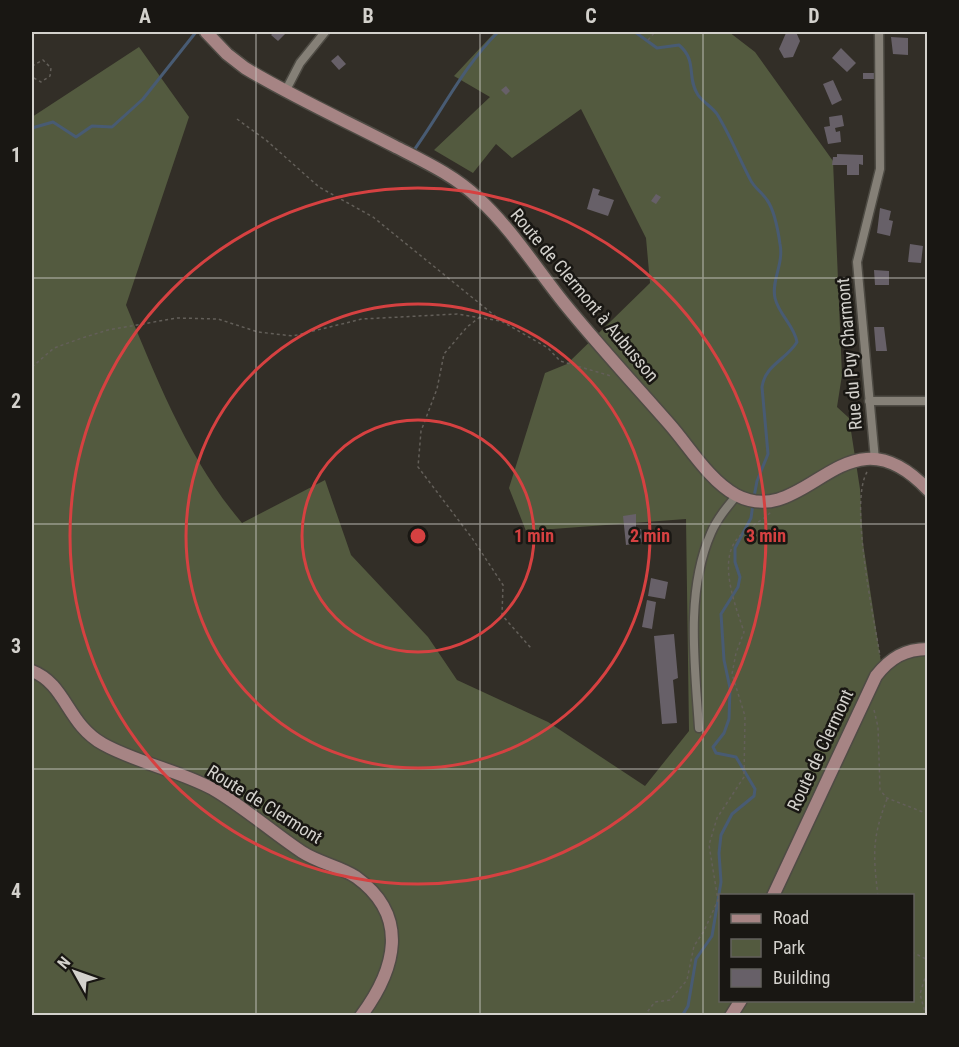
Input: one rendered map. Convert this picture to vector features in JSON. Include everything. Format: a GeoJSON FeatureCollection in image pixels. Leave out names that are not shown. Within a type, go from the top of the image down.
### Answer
{"type":"FeatureCollection","features":[{"type":"Feature","properties":{"kind":"main road","name":"Route de Clermont à Aubusson"},"geometry":{"type":"LineString","coordinates":[[206,32],[236,61],[286,90],[439,170],[471,191],[496,216],[581,324],[722,484],[737,495],[763,502],[783,499]]}},
{"type":"Feature","properties":{"kind":"main road"},"geometry":{"type":"LineString","coordinates":[[783,499],[836,467],[852,461],[875,460],[902,468],[927,490]]}},
{"type":"Feature","properties":{"kind":"main road","name":"Route de Clermont"},"geometry":{"type":"LineString","coordinates":[[774,894],[865,696],[882,669],[899,655],[927,649]]}},
{"type":"Feature","properties":{"kind":"main road","name":"Route de Clermont"},"geometry":{"type":"LineString","coordinates":[[32,671],[53,685],[76,723],[88,735],[106,746],[212,789],[305,854],[342,869],[372,891],[384,907],[392,924],[394,940],[389,965],[376,995],[361,1016]]}},
{"type":"Feature","properties":{"kind":"main road"},"geometry":{"type":"LineString","coordinates":[[731,1016],[740,1002]]}},
{"type":"Feature","properties":{"kind":"street"},"geometry":{"type":"LineString","coordinates":[[286,90],[309,50],[325,32]]}},
{"type":"Feature","properties":{"kind":"street","name":"Rue du Puy Charmont"},"geometry":{"type":"LineString","coordinates":[[875,460],[857,262],[880,169],[879,32]]}},
{"type":"Feature","properties":{"kind":"street"},"geometry":{"type":"LineString","coordinates":[[869,401],[927,401]]}},
{"type":"Feature","properties":{"kind":"street"},"geometry":{"type":"LineString","coordinates":[[699,728],[694,636],[701,568],[711,531],[737,495]]}},
{"type":"Feature","properties":{"kind":"path"},"geometry":{"type":"LineString","coordinates":[[648,40],[655,32]]}},
{"type":"Feature","properties":{"kind":"path"},"geometry":{"type":"LineString","coordinates":[[32,66],[44,60],[51,68],[50,76],[41,82],[32,77]]}},
{"type":"Feature","properties":{"kind":"path"},"geometry":{"type":"LineString","coordinates":[[237,119],[266,140],[319,187],[373,217],[501,321],[548,348],[560,361],[614,377]]}},
{"type":"Feature","properties":{"kind":"path"},"geometry":{"type":"LineString","coordinates":[[32,367],[54,348],[82,338],[108,330],[177,318],[218,319],[258,332],[293,336],[362,319],[457,315],[481,316],[501,321]]}},
{"type":"Feature","properties":{"kind":"path"},"geometry":{"type":"LineString","coordinates":[[481,316],[460,334],[444,354],[437,389],[421,431],[418,467],[472,537],[503,585],[505,591],[500,610],[502,615],[531,648]]}},
{"type":"Feature","properties":{"kind":"path"},"geometry":{"type":"LineString","coordinates":[[875,460],[862,480],[861,497],[867,586],[882,669]]}},
{"type":"Feature","properties":{"kind":"path"},"geometry":{"type":"LineString","coordinates":[[644,1016],[655,1002],[670,1000],[687,980],[694,946],[704,931],[717,900],[709,845],[717,818],[744,777],[746,765],[745,716],[732,674],[736,652],[744,632],[729,586],[730,558],[737,538],[760,524],[783,499]]}},
{"type":"Feature","properties":{"kind":"path"},"geometry":{"type":"LineString","coordinates":[[865,696],[874,710],[878,727],[880,790],[887,798],[927,814]]}},
{"type":"Feature","properties":{"kind":"path"},"geometry":{"type":"LineString","coordinates":[[878,894],[873,864],[875,830],[887,798]]}},
{"type":"Feature","properties":{"kind":"path"},"geometry":{"type":"LineString","coordinates":[[914,952],[927,960]]}},
{"type":"Feature","properties":{"kind":"path"},"geometry":{"type":"LineString","coordinates":[[926,1016],[920,994],[927,968]]}},
{"type":"Feature","properties":{"kind":"green space"},"geometry":{"type":"Polygon","coordinates":[[[495,32],[729,32],[755,52],[833,161],[842,375],[837,407],[849,418],[860,489],[863,543],[882,669],[927,648],[927,1015],[32,1016],[32,117],[139,47],[189,117],[126,305],[163,391],[190,446],[206,473],[242,523],[325,480],[351,555],[428,637],[457,680],[548,722],[645,786],[689,731],[686,519],[526,531],[509,488],[545,373],[567,364],[650,283],[646,238],[581,109],[512,158],[496,144],[473,173],[434,150],[490,97],[454,76],[495,32]]]}},
{"type":"Feature","properties":{"kind":"building"},"geometry":{"type":"Polygon","coordinates":[[[274,32],[287,32],[278,41],[271,35],[274,32]]]}},
{"type":"Feature","properties":{"kind":"building"},"geometry":{"type":"Polygon","coordinates":[[[796,32],[800,41],[793,57],[784,58],[779,49],[786,33],[796,32]]]}},
{"type":"Feature","properties":{"kind":"building"},"geometry":{"type":"Polygon","coordinates":[[[891,37],[908,38],[908,55],[893,54],[891,37]]]}},
{"type":"Feature","properties":{"kind":"building"},"geometry":{"type":"Polygon","coordinates":[[[841,48],[856,63],[847,72],[832,58],[841,48]]]}},
{"type":"Feature","properties":{"kind":"building"},"geometry":{"type":"Polygon","coordinates":[[[338,55],[346,64],[339,70],[331,61],[338,55]]]}},
{"type":"Feature","properties":{"kind":"building"},"geometry":{"type":"Polygon","coordinates":[[[863,73],[874,73],[875,79],[863,79],[863,73]]]}},
{"type":"Feature","properties":{"kind":"building"},"geometry":{"type":"Polygon","coordinates":[[[833,80],[842,100],[832,105],[823,84],[833,80]]]}},
{"type":"Feature","properties":{"kind":"building"},"geometry":{"type":"Polygon","coordinates":[[[506,86],[510,91],[506,95],[501,90],[506,86]]]}},
{"type":"Feature","properties":{"kind":"building"},"geometry":{"type":"Polygon","coordinates":[[[842,115],[844,126],[835,128],[836,132],[840,131],[841,142],[828,144],[824,127],[830,126],[829,117],[842,115]]]}},
{"type":"Feature","properties":{"kind":"building"},"geometry":{"type":"Polygon","coordinates":[[[837,154],[863,155],[863,165],[859,164],[859,175],[847,175],[847,165],[832,165],[833,157],[837,157],[837,154]]]}},
{"type":"Feature","properties":{"kind":"building"},"geometry":{"type":"Polygon","coordinates":[[[593,188],[600,190],[598,195],[614,200],[608,216],[587,209],[593,188]]]}},
{"type":"Feature","properties":{"kind":"building"},"geometry":{"type":"Polygon","coordinates":[[[656,194],[661,197],[656,204],[651,201],[656,194]]]}},
{"type":"Feature","properties":{"kind":"building"},"geometry":{"type":"Polygon","coordinates":[[[880,208],[891,211],[889,220],[893,221],[890,236],[877,233],[880,208]]]}},
{"type":"Feature","properties":{"kind":"building"},"geometry":{"type":"Polygon","coordinates":[[[910,244],[923,246],[921,263],[908,262],[910,244]]]}},
{"type":"Feature","properties":{"kind":"building"},"geometry":{"type":"Polygon","coordinates":[[[874,270],[889,271],[889,285],[875,285],[874,270]]]}},
{"type":"Feature","properties":{"kind":"building"},"geometry":{"type":"Polygon","coordinates":[[[874,327],[884,327],[887,351],[876,351],[874,327]]]}},
{"type":"Feature","properties":{"kind":"building"},"geometry":{"type":"Polygon","coordinates":[[[636,514],[636,530],[641,529],[643,542],[626,545],[623,516],[636,514]]]}},
{"type":"Feature","properties":{"kind":"building"},"geometry":{"type":"Polygon","coordinates":[[[651,578],[668,582],[665,599],[648,596],[651,578]]]}},
{"type":"Feature","properties":{"kind":"building"},"geometry":{"type":"Polygon","coordinates":[[[647,600],[656,602],[652,629],[642,627],[647,600]]]}},
{"type":"Feature","properties":{"kind":"building"},"geometry":{"type":"Polygon","coordinates":[[[674,634],[678,678],[673,680],[677,723],[662,724],[654,636],[674,634]]]}},
{"type":"Feature","properties":{"kind":"waterway"},"geometry":{"type":"LineString","coordinates":[[32,128],[53,122],[76,137],[92,126],[112,127],[143,99],[196,32]]}},
{"type":"Feature","properties":{"kind":"waterway"},"geometry":{"type":"LineString","coordinates":[[412,153],[463,75],[498,32]]}},
{"type":"Feature","properties":{"kind":"waterway"},"geometry":{"type":"LineString","coordinates":[[635,32],[657,48],[679,45],[685,51],[698,95],[717,114],[752,182],[770,204],[776,221],[781,251],[775,298],[797,342],[771,368],[764,379],[762,387],[768,454],[757,481],[754,497]]}},
{"type":"Feature","properties":{"kind":"waterway"},"geometry":{"type":"LineString","coordinates":[[682,1016],[688,1006],[696,959],[712,936],[721,882],[719,853],[721,835],[732,814],[754,796],[755,789],[736,757],[716,753],[713,747],[724,733],[729,719],[730,688],[724,660],[721,614],[738,587],[740,577],[735,562],[735,548],[751,518],[753,504]]}}]}
